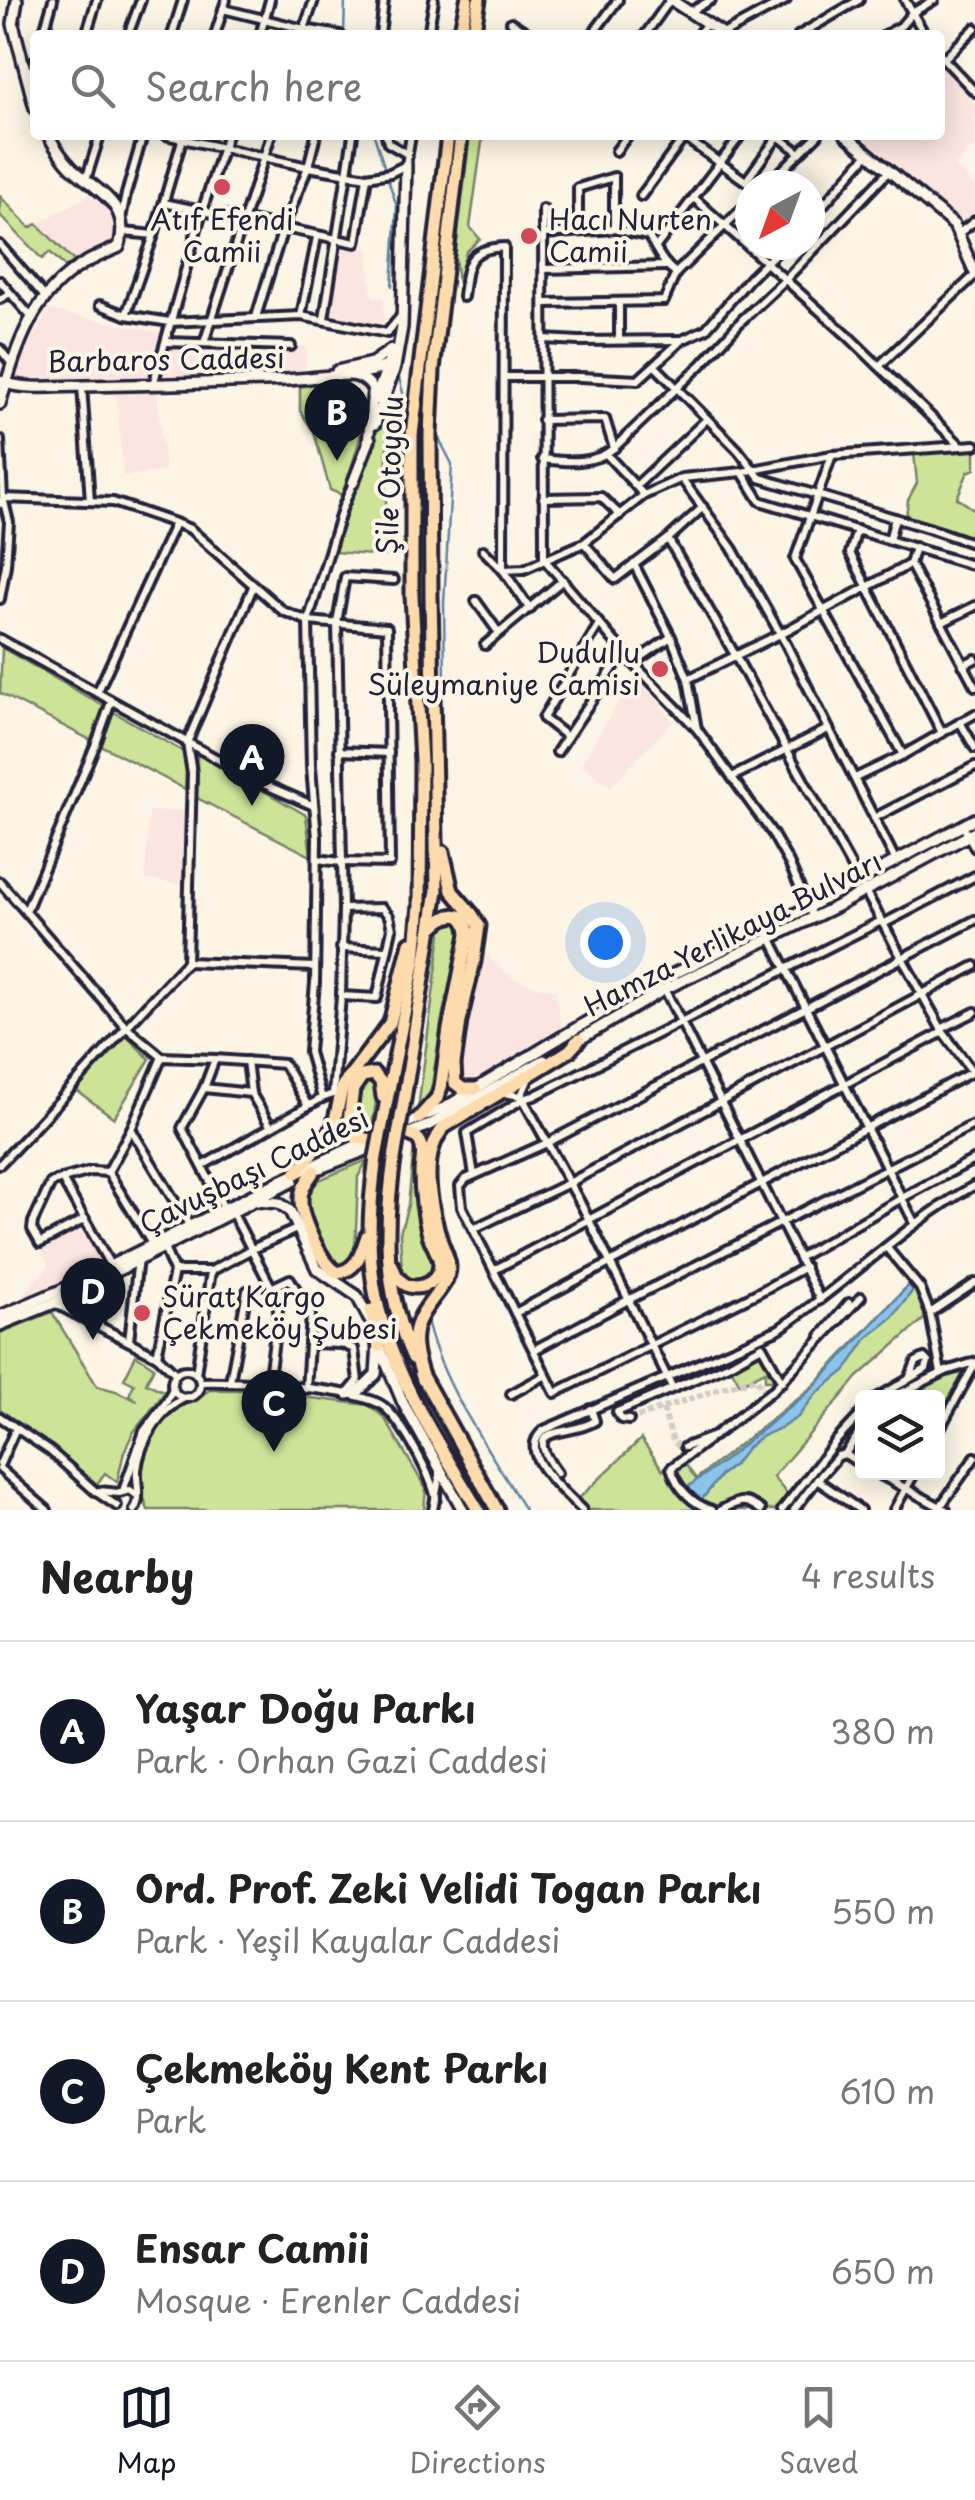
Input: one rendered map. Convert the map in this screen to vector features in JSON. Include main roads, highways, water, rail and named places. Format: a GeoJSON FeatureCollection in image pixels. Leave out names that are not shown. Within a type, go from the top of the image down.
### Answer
{"type":"FeatureCollection","features":[{"type":"Feature","properties":{"kind":"highway"},"geometry":{"type":"LineString","coordinates":[[461,30],[467,0]]}},
{"type":"Feature","properties":{"kind":"highway"},"geometry":{"type":"LineString","coordinates":[[474,30],[479,0]]}},
{"type":"Feature","properties":{"kind":"highway","name":"Şile Otoyolu"},"geometry":{"type":"LineString","coordinates":[[370,1227],[376,1157],[415,958],[420,905],[421,762],[412,596],[412,435],[447,140]]}},
{"type":"Feature","properties":{"kind":"highway","name":"Şile Otoyolu"},"geometry":{"type":"LineString","coordinates":[[388,1258],[387,1212],[437,890],[430,434],[433,370],[460,140]]}},
{"type":"Feature","properties":{"kind":"highway"},"geometry":{"type":"LineString","coordinates":[[436,798],[444,866],[452,890],[479,926],[454,1064],[455,1082],[463,1089],[474,1089]]}},
{"type":"Feature","properties":{"kind":"highway"},"geometry":{"type":"LineString","coordinates":[[296,1173],[333,1128],[343,1085],[390,1022],[420,905]]}},
{"type":"Feature","properties":{"kind":"highway"},"geometry":{"type":"LineString","coordinates":[[419,1118],[437,1098],[441,1087],[448,1030],[468,934],[463,919],[456,915],[448,915],[432,928]]}},
{"type":"Feature","properties":{"kind":"highway"},"geometry":{"type":"LineString","coordinates":[[423,1380],[415,1348],[416,1328],[449,1270],[434,1210],[432,1148],[444,1126],[569,1052],[579,1040]]}},
{"type":"Feature","properties":{"kind":"highway"},"geometry":{"type":"LineString","coordinates":[[370,1140],[356,1137],[348,1128],[353,1089],[362,1076],[374,1074],[381,1082],[384,1115]]}},
{"type":"Feature","properties":{"kind":"highway"},"geometry":{"type":"LineString","coordinates":[[388,1258],[399,1279],[416,1288],[428,1285],[440,1268],[426,1219],[423,1150],[416,1137],[406,1133]]}},
{"type":"Feature","properties":{"kind":"highway"},"geometry":{"type":"LineString","coordinates":[[314,1171],[302,1190],[300,1204],[328,1267],[338,1274],[354,1266],[370,1227]]}},
{"type":"Feature","properties":{"kind":"highway"},"geometry":{"type":"LineString","coordinates":[[370,1227],[378,1310],[396,1360],[429,1427],[478,1510]]}},
{"type":"Feature","properties":{"kind":"highway"},"geometry":{"type":"LineString","coordinates":[[371,1256],[368,1287],[379,1346]]}},
{"type":"Feature","properties":{"kind":"highway"},"geometry":{"type":"LineString","coordinates":[[388,1258],[398,1318],[409,1350],[497,1510]]}},
{"type":"Feature","properties":{"kind":"main road"},"geometry":{"type":"LineString","coordinates":[[16,0],[13,24],[30,90]]}},
{"type":"Feature","properties":{"kind":"main road"},"geometry":{"type":"LineString","coordinates":[[670,0],[717,30]]}},
{"type":"Feature","properties":{"kind":"main road"},"geometry":{"type":"LineString","coordinates":[[0,404],[11,362],[45,297],[80,266],[119,247],[124,232],[116,206],[70,166],[51,140]]}},
{"type":"Feature","properties":{"kind":"main road"},"geometry":{"type":"LineString","coordinates":[[852,140],[954,225],[975,274]]}},
{"type":"Feature","properties":{"kind":"main road"},"geometry":{"type":"LineString","coordinates":[[353,483],[404,312],[407,160]]}},
{"type":"Feature","properties":{"kind":"main road"},"geometry":{"type":"LineString","coordinates":[[306,380],[349,375],[387,363]]}},
{"type":"Feature","properties":{"kind":"main road"},"geometry":{"type":"LineString","coordinates":[[306,380],[317,374],[387,363]]}},
{"type":"Feature","properties":{"kind":"main road"},"geometry":{"type":"LineString","coordinates":[[349,375],[370,383],[377,406]]}},
{"type":"Feature","properties":{"kind":"main road","name":"Barbaros Caddesi"},"geometry":{"type":"LineString","coordinates":[[2,385],[306,380]]}},
{"type":"Feature","properties":{"kind":"main road","name":"Hamza Yerlikaya Bulvarı"},"geometry":{"type":"LineString","coordinates":[[406,1133],[430,1125],[579,1040],[662,984],[771,939],[865,891],[969,831],[975,820]]}},
{"type":"Feature","properties":{"kind":"main road","name":"Hamza Yerlikaya Bulvarı"},"geometry":{"type":"LineString","coordinates":[[419,1118],[444,1108],[765,928],[896,862],[969,831]]}},
{"type":"Feature","properties":{"kind":"main road","name":"Çavuşbaşı Caddesi"},"geometry":{"type":"LineString","coordinates":[[3,1317],[54,1303],[296,1173],[419,1118]]}},
{"type":"Feature","properties":{"kind":"main road","name":"Çavuşbaşı Caddesi"},"geometry":{"type":"LineString","coordinates":[[158,1245],[189,1225],[255,1201],[314,1171],[406,1133]]}},
{"type":"Feature","properties":{"kind":"main road"},"geometry":{"type":"LineString","coordinates":[[255,1201],[284,1206],[299,1228],[317,1269],[361,1302],[403,1404],[463,1510]]}},
{"type":"Feature","properties":{"kind":"main road","name":"Çavuşbaşı Caddesi"},"geometry":{"type":"LineString","coordinates":[[3,1317],[137,1256]]}},
{"type":"Feature","properties":{"kind":"main road"},"geometry":{"type":"LineString","coordinates":[[0,1303],[3,1317]]}},
{"type":"Feature","properties":{"kind":"main road"},"geometry":{"type":"LineString","coordinates":[[348,1394],[359,1391],[376,1374],[379,1346]]}},
{"type":"Feature","properties":{"kind":"water"},"geometry":{"type":"Polygon","coordinates":[[[909,1285],[913,1290],[893,1317],[868,1337],[846,1370],[815,1395],[798,1417],[747,1448],[700,1502],[691,1498],[689,1486],[813,1388],[909,1285]]]}},
{"type":"Feature","properties":{"kind":"waterway"},"geometry":{"type":"LineString","coordinates":[[344,30],[345,0]]}},
{"type":"Feature","properties":{"kind":"waterway"},"geometry":{"type":"LineString","coordinates":[[376,140],[397,207],[392,286]]}},
{"type":"Feature","properties":{"kind":"waterway"},"geometry":{"type":"LineString","coordinates":[[398,374],[403,393]]}},
{"type":"Feature","properties":{"kind":"waterway"},"geometry":{"type":"LineString","coordinates":[[435,431],[452,464],[444,603],[445,686]]}},
{"type":"Feature","properties":{"kind":"waterway"},"geometry":{"type":"LineString","coordinates":[[426,1315],[454,1392],[525,1510]]}},
{"type":"Feature","properties":{"kind":"tunnel"},"geometry":{"type":"LineString","coordinates":[[629,1420],[756,1379],[764,1389]]}},
{"type":"Feature","properties":{"kind":"tunnel"},"geometry":{"type":"LineString","coordinates":[[663,1409],[673,1441],[685,1447]]}},
{"type":"Feature","properties":{"kind":"place","name":"Atıf Efendi Camii"},"geometry":{"type":"Point","coordinates":[222,187]}},
{"type":"Feature","properties":{"kind":"place","name":"Hacı Nurten Camii"},"geometry":{"type":"Point","coordinates":[529,236]}},
{"type":"Feature","properties":{"kind":"place","name":"Ord. Prof. Zeki Velidi Togan Parkı"},"geometry":{"type":"Point","coordinates":[337,461]}},
{"type":"Feature","properties":{"kind":"place","name":"Dudullu Süleymaniye Camisi"},"geometry":{"type":"Point","coordinates":[660,669]}},
{"type":"Feature","properties":{"kind":"place","name":"Yaşar Doğu Parkı"},"geometry":{"type":"Point","coordinates":[252,806]}},
{"type":"Feature","properties":{"kind":"place","name":"Sürat Kargo Çekmeköy Şubesi"},"geometry":{"type":"Point","coordinates":[142,1313]}},
{"type":"Feature","properties":{"kind":"place","name":"Ensar Camii"},"geometry":{"type":"Point","coordinates":[93,1340]}},
{"type":"Feature","properties":{"kind":"place","name":"Çekmeköy Kent Parkı"},"geometry":{"type":"Point","coordinates":[274,1452]}}]}
